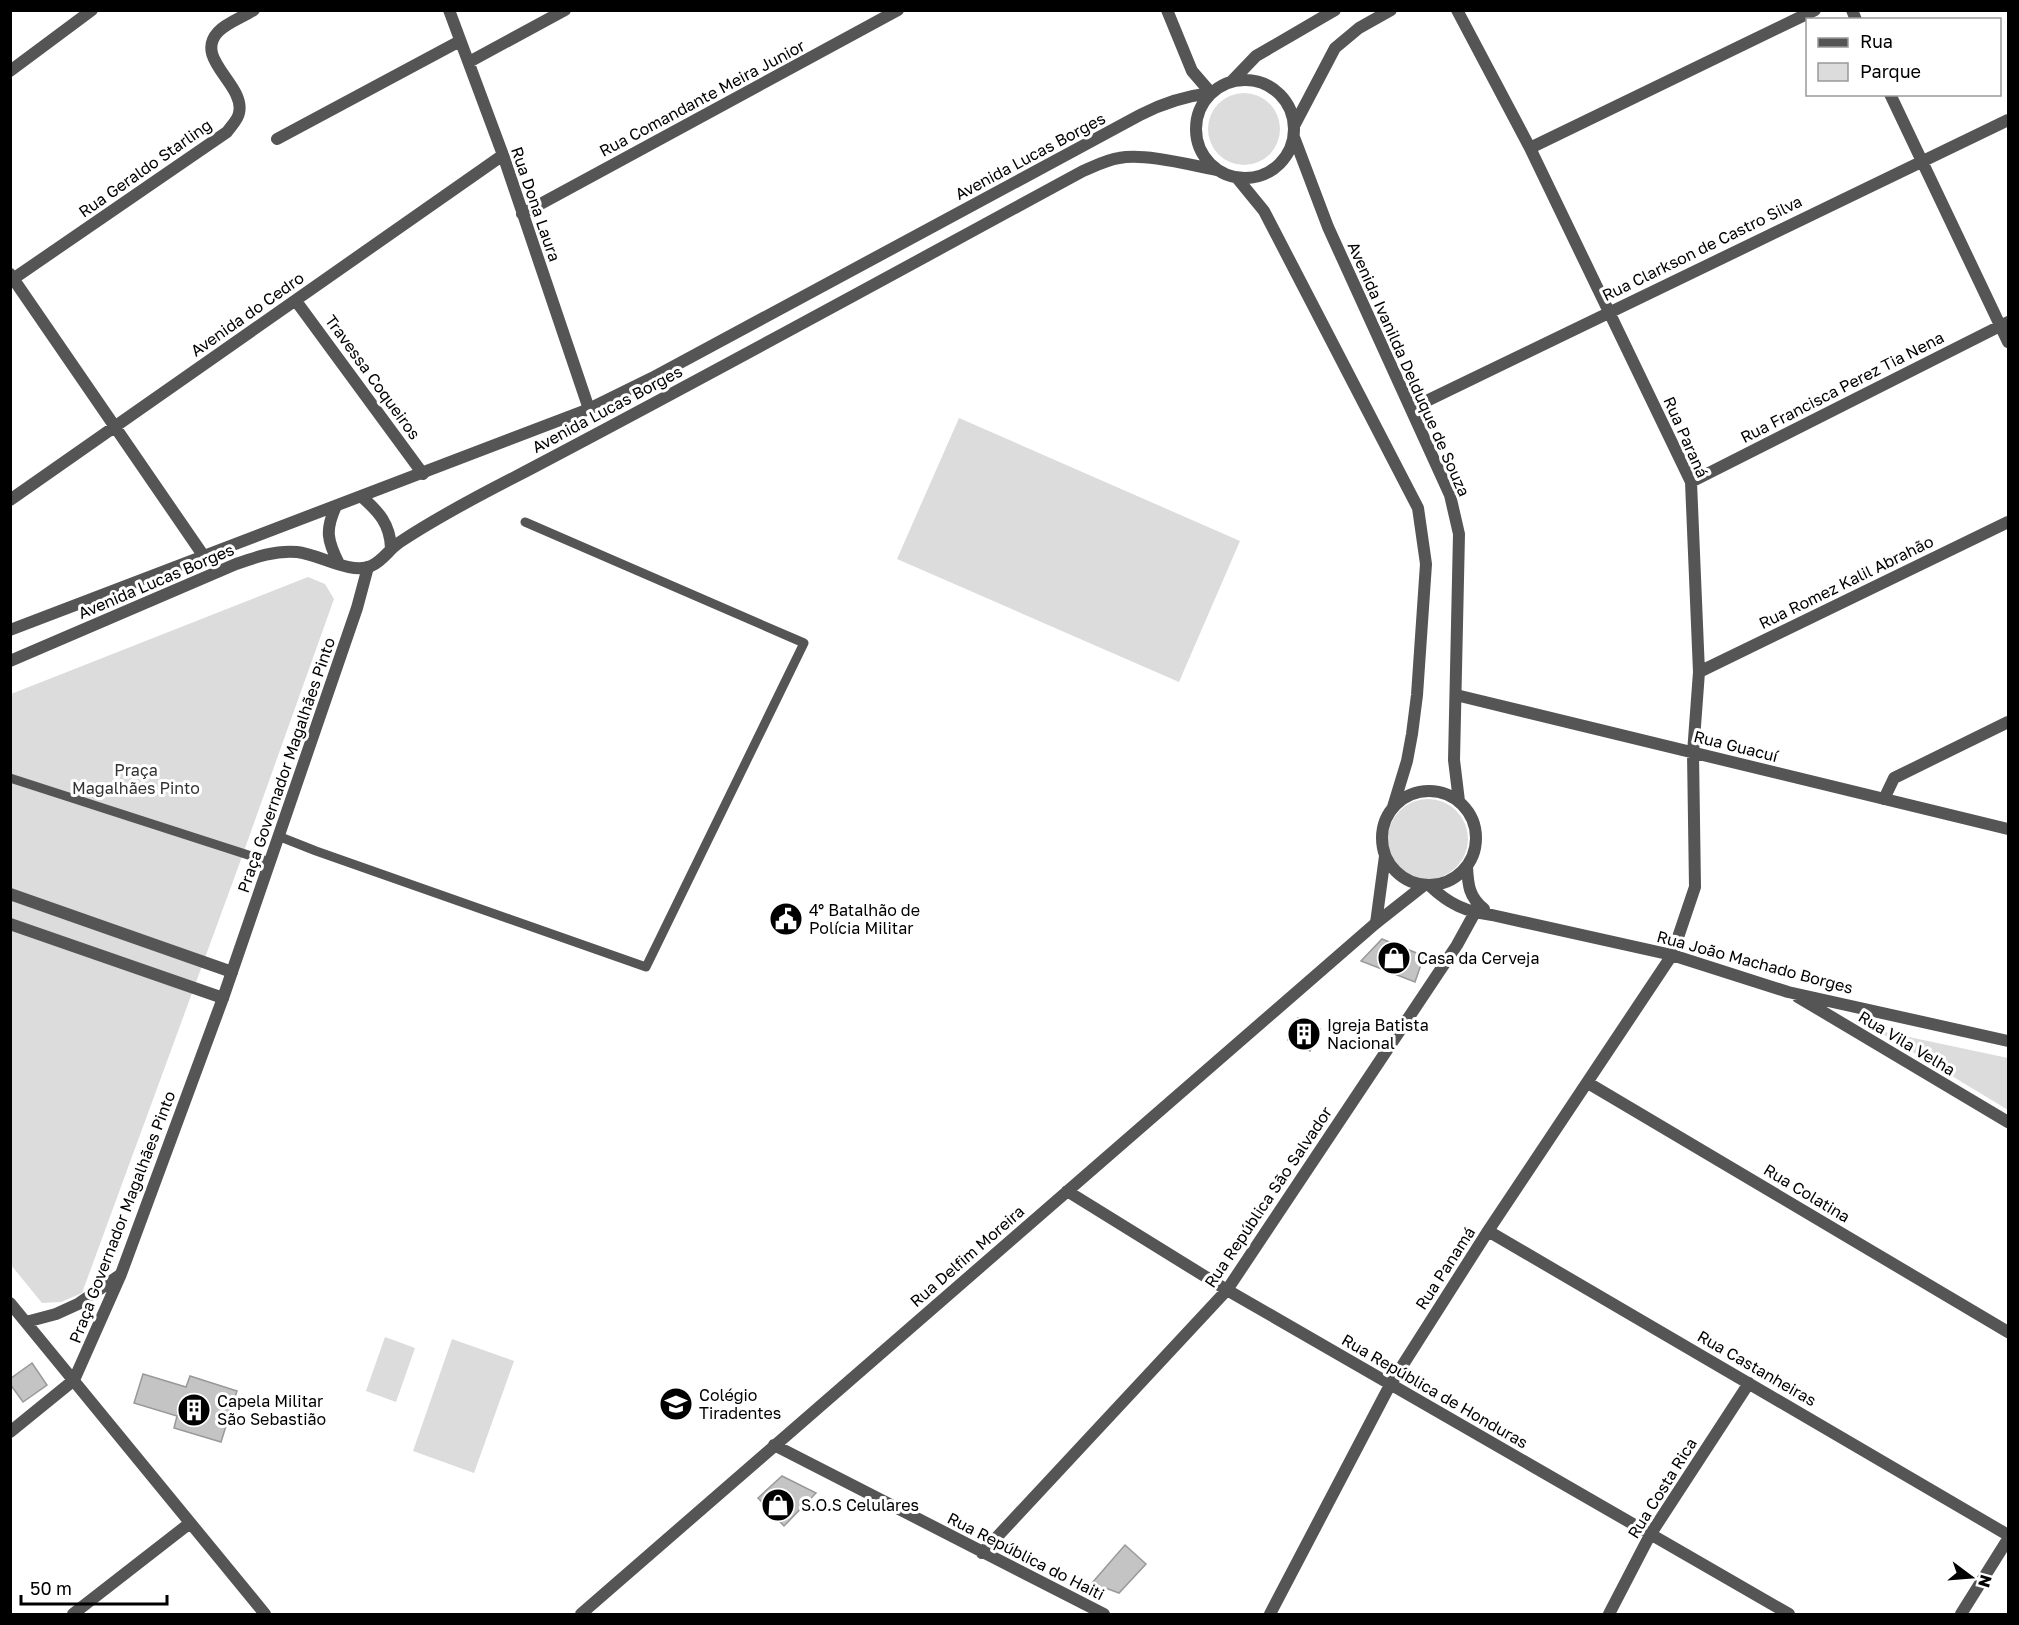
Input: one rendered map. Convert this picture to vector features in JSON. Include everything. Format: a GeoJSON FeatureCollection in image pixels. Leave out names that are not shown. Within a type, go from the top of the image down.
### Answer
{"type":"FeatureCollection","features":[{"type":"Feature","properties":{"kind":"street"},"geometry":{"type":"LineString","coordinates":[[10,71],[92,10]]}},
{"type":"Feature","properties":{"kind":"street","name":"Rua Geraldo Starling"},"geometry":{"type":"LineString","coordinates":[[12,278],[226,132],[235,122],[240,111],[233,88],[217,66],[212,46],[214,37],[219,30],[254,10]]}},
{"type":"Feature","properties":{"kind":"street","name":"Rua Dona Laura"},"geometry":{"type":"LineString","coordinates":[[449,10],[503,155],[589,409]]}},
{"type":"Feature","properties":{"kind":"street"},"geometry":{"type":"LineString","coordinates":[[468,62],[565,10]]}},
{"type":"Feature","properties":{"kind":"street","name":"Rua Comandante Meira Junior"},"geometry":{"type":"LineString","coordinates":[[522,214],[898,10]]}},
{"type":"Feature","properties":{"kind":"street"},"geometry":{"type":"LineString","coordinates":[[1167,10],[1192,71],[1211,93]]}},
{"type":"Feature","properties":{"kind":"street"},"geometry":{"type":"LineString","coordinates":[[1335,10],[1257,56],[1232,81],[1211,93],[1197,119],[1197,142],[1208,163],[1217,170],[1237,178],[1257,177],[1274,169],[1287,155],[1294,131],[1335,48],[1359,28],[1391,10]]}},
{"type":"Feature","properties":{"kind":"street","name":"Rua Paraná"},"geometry":{"type":"LineString","coordinates":[[1457,10],[1530,147],[1691,482],[1699,672],[1693,753],[1695,887],[1672,955]]}},
{"type":"Feature","properties":{"kind":"street"},"geometry":{"type":"LineString","coordinates":[[1530,147],[1815,10]]}},
{"type":"Feature","properties":{"kind":"street"},"geometry":{"type":"LineString","coordinates":[[277,139],[460,41]]}},
{"type":"Feature","properties":{"kind":"street"},"geometry":{"type":"LineString","coordinates":[[1232,81],[1250,80],[1266,84],[1281,94],[1290,109],[1294,131]]}},
{"type":"Feature","properties":{"kind":"street","name":"Avenida Lucas Borges"},"geometry":{"type":"LineString","coordinates":[[10,630],[589,409],[652,378],[1163,103],[1211,93]]}},
{"type":"Feature","properties":{"kind":"street"},"geometry":{"type":"LineString","coordinates":[[1891,96],[1921,162],[2005,324],[2008,342]]}},
{"type":"Feature","properties":{"kind":"street","name":"Rua Clarkson de Castro Silva"},"geometry":{"type":"LineString","coordinates":[[1412,408],[1608,311],[2008,120]]}},
{"type":"Feature","properties":{"kind":"street","name":"Avenida Ivanilda Delduque de Souza"},"geometry":{"type":"LineString","coordinates":[[1294,131],[1328,227],[1450,495],[1459,534],[1454,760],[1459,801]]}},
{"type":"Feature","properties":{"kind":"street","name":"Avenida do Cedro"},"geometry":{"type":"LineString","coordinates":[[10,500],[503,155]]}},
{"type":"Feature","properties":{"kind":"street","name":"Avenida Lucas Borges"},"geometry":{"type":"LineString","coordinates":[[10,661],[258,556],[278,552],[297,552],[357,569],[368,567],[383,558],[391,548],[455,508],[1083,171],[1120,157],[1138,157],[1217,170]]}},
{"type":"Feature","properties":{"kind":"street"},"geometry":{"type":"LineString","coordinates":[[1237,178],[1264,211],[1418,508],[1426,564],[1417,695],[1407,761],[1393,807],[1382,830],[1384,856],[1376,923]]}},
{"type":"Feature","properties":{"kind":"street"},"geometry":{"type":"LineString","coordinates":[[12,278],[203,555]]}},
{"type":"Feature","properties":{"kind":"street","name":"Travessa Coqueiros"},"geometry":{"type":"LineString","coordinates":[[296,301],[423,474]]}},
{"type":"Feature","properties":{"kind":"street","name":"Rua Francisca Perez Tia Nena"},"geometry":{"type":"LineString","coordinates":[[1691,482],[2005,324]]}},
{"type":"Feature","properties":{"kind":"street"},"geometry":{"type":"LineString","coordinates":[[362,497],[383,518],[390,536],[391,548]]}},
{"type":"Feature","properties":{"kind":"street"},"geometry":{"type":"LineString","coordinates":[[336,506],[327,534],[339,564]]}},
{"type":"Feature","properties":{"kind":"street","name":"Rua Romez Kalil Abrahão"},"geometry":{"type":"LineString","coordinates":[[1699,672],[2008,522]]}},
{"type":"Feature","properties":{"kind":"street","name":"Praça Governador Magalhães Pinto"},"geometry":{"type":"LineString","coordinates":[[74,1380],[121,1274],[223,998],[357,608],[368,567]]}},
{"type":"Feature","properties":{"kind":"street","name":"Rua Guacuí"},"geometry":{"type":"LineString","coordinates":[[1456,695],[2008,829]]}},
{"type":"Feature","properties":{"kind":"street"},"geometry":{"type":"LineString","coordinates":[[1884,799],[1894,778],[2008,722]]}},
{"type":"Feature","properties":{"kind":"street"},"geometry":{"type":"LineString","coordinates":[[1384,856],[1400,876],[1411,883],[1427,886],[1444,884],[1457,877],[1467,867],[1474,854],[1477,840],[1475,825],[1469,812],[1459,801],[1447,794],[1432,790],[1411,795],[1393,807]]}},
{"type":"Feature","properties":{"kind":"street"},"geometry":{"type":"LineString","coordinates":[[1467,867],[1468,887],[1477,909]]}},
{"type":"Feature","properties":{"kind":"street","name":"Rua João Machado Borges"},"geometry":{"type":"LineString","coordinates":[[1427,886],[1444,899],[1492,915],[1672,955],[1788,992],[2008,1041]]}},
{"type":"Feature","properties":{"kind":"street","name":"Rua Delfim Moreira"},"geometry":{"type":"LineString","coordinates":[[581,1614],[1376,923],[1427,886]]}},
{"type":"Feature","properties":{"kind":"street"},"geometry":{"type":"LineString","coordinates":[[10,894],[232,972]]}},
{"type":"Feature","properties":{"kind":"street","name":"Rua República São Salvador"},"geometry":{"type":"LineString","coordinates":[[982,1553],[1227,1290],[1457,945],[1477,909]]}},
{"type":"Feature","properties":{"kind":"street"},"geometry":{"type":"LineString","coordinates":[[10,924],[223,998]]}},
{"type":"Feature","properties":{"kind":"street","name":"Rua Panamá"},"geometry":{"type":"LineString","coordinates":[[1270,1614],[1390,1384],[1488,1231],[1672,955]]}},
{"type":"Feature","properties":{"kind":"street","name":"Rua Vila Velha"},"geometry":{"type":"LineString","coordinates":[[1788,992],[2008,1122]]}},
{"type":"Feature","properties":{"kind":"street","name":"Rua Colatina"},"geometry":{"type":"LineString","coordinates":[[1588,1083],[2008,1332]]}},
{"type":"Feature","properties":{"kind":"street","name":"Rua República de Honduras"},"geometry":{"type":"LineString","coordinates":[[1067,1191],[1227,1290],[1789,1614]]}},
{"type":"Feature","properties":{"kind":"street","name":"Rua Castanheiras"},"geometry":{"type":"LineString","coordinates":[[1488,1231],[2008,1537]]}},
{"type":"Feature","properties":{"kind":"street"},"geometry":{"type":"LineString","coordinates":[[26,1322],[56,1314],[78,1304],[121,1274]]}},
{"type":"Feature","properties":{"kind":"street"},"geometry":{"type":"LineString","coordinates":[[10,1303],[265,1614]]}},
{"type":"Feature","properties":{"kind":"street"},"geometry":{"type":"LineString","coordinates":[[10,1432],[74,1380]]}},
{"type":"Feature","properties":{"kind":"street","name":"Rua Costa Rica"},"geometry":{"type":"LineString","coordinates":[[1609,1614],[1650,1535],[1749,1383]]}},
{"type":"Feature","properties":{"kind":"street","name":"Rua República do Haiti"},"geometry":{"type":"LineString","coordinates":[[774,1445],[1104,1614]]}},
{"type":"Feature","properties":{"kind":"street"},"geometry":{"type":"LineString","coordinates":[[73,1614],[190,1523]]}},
{"type":"Feature","properties":{"kind":"street"},"geometry":{"type":"LineString","coordinates":[[1961,1614],[2008,1537]]}},
{"type":"Feature","properties":{"kind":"lane"},"geometry":{"type":"LineString","coordinates":[[279,836],[646,967],[804,643],[525,522]]}},
{"type":"Feature","properties":{"kind":"lane"},"geometry":{"type":"LineString","coordinates":[[10,778],[270,862]]}},
{"type":"Feature","properties":{"kind":"green space"},"geometry":{"type":"Polygon","coordinates":[[[1251,93],[1270,103],[1278,115],[1280,129],[1278,143],[1270,155],[1258,163],[1237,165],[1218,155],[1210,143],[1208,122],[1218,103],[1230,95],[1251,93]]]}},
{"type":"Feature","properties":{"kind":"green space"},"geometry":{"type":"Polygon","coordinates":[[[959,418],[1240,541],[1179,682],[897,559],[959,418]]]}},
{"type":"Feature","properties":{"kind":"green space","name":"Praça Magalhães Pinto"},"geometry":{"type":"Polygon","coordinates":[[[308,577],[325,584],[334,599],[239,865],[82,1293],[61,1302],[42,1303],[11,1265],[11,694],[308,577]]]}},
{"type":"Feature","properties":{"kind":"green space"},"geometry":{"type":"Polygon","coordinates":[[[1428,799],[1443,802],[1456,811],[1465,824],[1468,839],[1465,854],[1456,867],[1443,876],[1428,879],[1413,876],[1400,867],[1391,854],[1388,839],[1391,824],[1400,811],[1413,802],[1428,799]]]}},
{"type":"Feature","properties":{"kind":"green space"},"geometry":{"type":"Polygon","coordinates":[[[1876,1030],[2008,1058],[2008,1110],[1876,1030]]]}},
{"type":"Feature","properties":{"kind":"green space"},"geometry":{"type":"Polygon","coordinates":[[[385,1337],[415,1348],[396,1402],[366,1391],[385,1337]]]}},
{"type":"Feature","properties":{"kind":"green space"},"geometry":{"type":"Polygon","coordinates":[[[452,1339],[514,1361],[474,1473],[413,1451],[452,1339]]]}},
{"type":"Feature","properties":{"kind":"building","name":"Casa da Cerveja"},"geometry":{"type":"Polygon","coordinates":[[[1382,939],[1424,956],[1415,982],[1361,961],[1382,939]]]}},
{"type":"Feature","properties":{"kind":"building","name":"Igreja Batista Nacional"},"geometry":{"type":"Polygon","coordinates":[[[1298,1018],[1320,1029],[1310,1051],[1288,1040],[1298,1018]]]}},
{"type":"Feature","properties":{"kind":"building"},"geometry":{"type":"Polygon","coordinates":[[[32,1363],[47,1385],[23,1402],[10,1384],[10,1379],[32,1363]]]}},
{"type":"Feature","properties":{"kind":"building","name":"Capela Militar São Sebastião"},"geometry":{"type":"Polygon","coordinates":[[[143,1374],[186,1387],[190,1376],[237,1391],[221,1442],[174,1428],[177,1416],[134,1403],[143,1374]]]}},
{"type":"Feature","properties":{"kind":"building"},"geometry":{"type":"Polygon","coordinates":[[[782,1476],[816,1493],[784,1526],[758,1498],[782,1476]]]}},
{"type":"Feature","properties":{"kind":"building"},"geometry":{"type":"Polygon","coordinates":[[[1125,1545],[1146,1564],[1119,1593],[1092,1583],[1125,1545]]]}},
{"type":"Feature","properties":{"kind":"place","name":"4° Batalhão de Polícia Militar"},"geometry":{"type":"Point","coordinates":[786,919]}},
{"type":"Feature","properties":{"kind":"place","name":"Casa da Cerveja"},"geometry":{"type":"Point","coordinates":[1394,958]}},
{"type":"Feature","properties":{"kind":"place","name":"Igreja Batista Nacional"},"geometry":{"type":"Point","coordinates":[1304,1034]}},
{"type":"Feature","properties":{"kind":"place","name":"Colégio Tiradentes"},"geometry":{"type":"Point","coordinates":[676,1404]}},
{"type":"Feature","properties":{"kind":"place","name":"Capela Militar São Sebastião"},"geometry":{"type":"Point","coordinates":[194,1410]}},
{"type":"Feature","properties":{"kind":"place","name":"S.O.S Celulares"},"geometry":{"type":"Point","coordinates":[778,1505]}}]}
